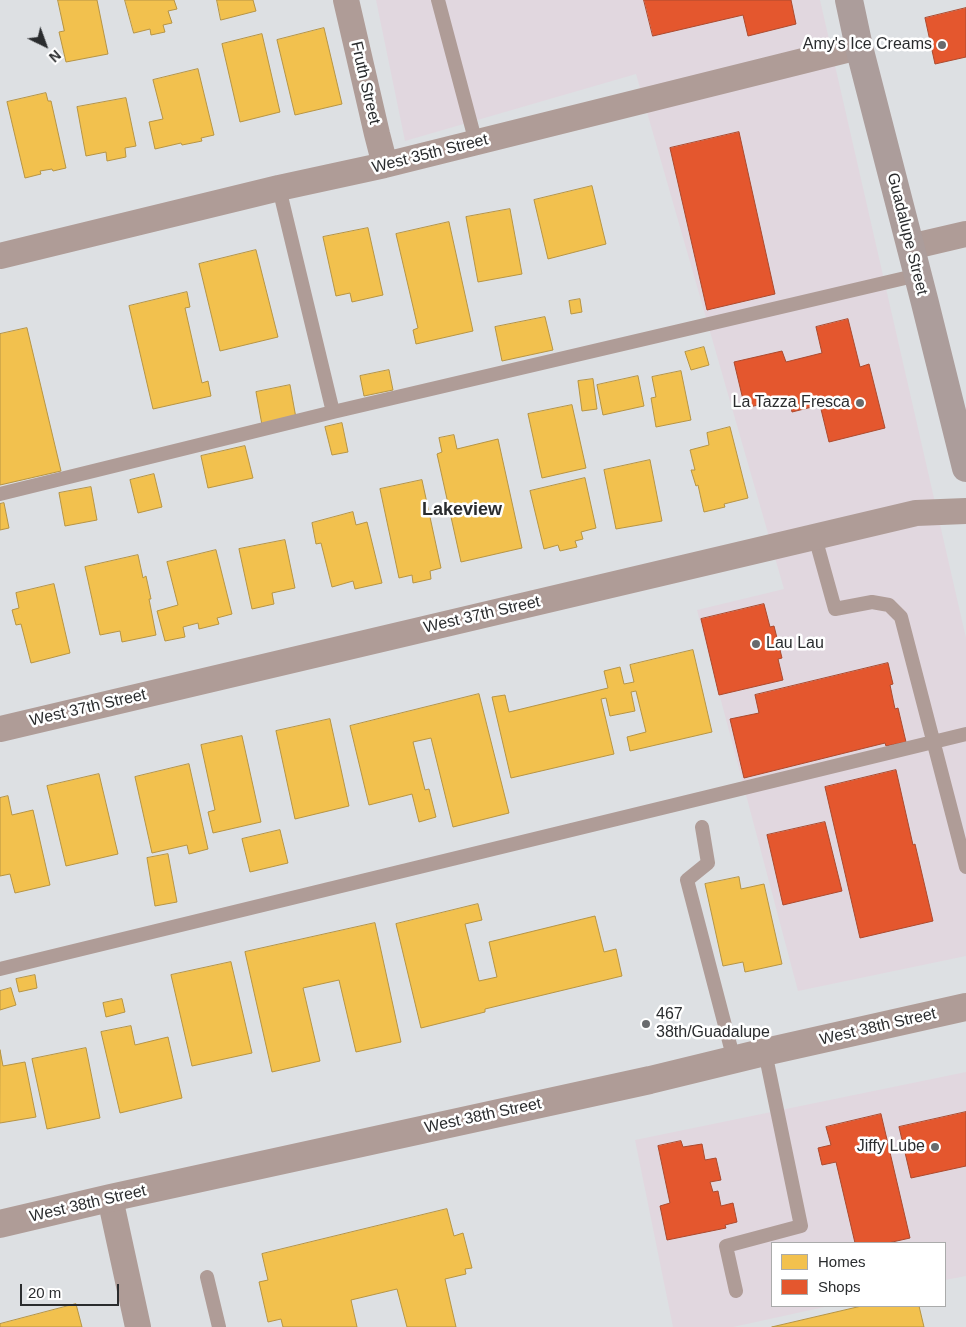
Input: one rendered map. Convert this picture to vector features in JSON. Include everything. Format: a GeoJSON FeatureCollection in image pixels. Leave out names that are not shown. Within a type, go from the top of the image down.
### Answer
{"type":"FeatureCollection","features":[{"type":"Feature","properties":{"kind":"main road","name":"Guadalupe Street"},"geometry":{"type":"LineString","coordinates":[[849,0],[859,47],[966,468]]}},
{"type":"Feature","properties":{"kind":"street","name":"Fruth Street"},"geometry":{"type":"LineString","coordinates":[[346,0],[385,165]]}},
{"type":"Feature","properties":{"kind":"street","name":"West 35th Street"},"geometry":{"type":"LineString","coordinates":[[0,256],[279,188],[476,143],[859,47]]}},
{"type":"Feature","properties":{"kind":"street"},"geometry":{"type":"LineString","coordinates":[[910,247],[966,234]]}},
{"type":"Feature","properties":{"kind":"street","name":"West 37th Street"},"geometry":{"type":"LineString","coordinates":[[0,728],[916,513],[966,511]]}},
{"type":"Feature","properties":{"kind":"street","name":"West 38th Street"},"geometry":{"type":"LineString","coordinates":[[0,1224],[110,1198],[650,1080],[966,1007]]}},
{"type":"Feature","properties":{"kind":"street"},"geometry":{"type":"LineString","coordinates":[[110,1198],[138,1327]]}},
{"type":"Feature","properties":{"kind":"lane"},"geometry":{"type":"LineString","coordinates":[[438,0],[476,143]]}},
{"type":"Feature","properties":{"kind":"lane"},"geometry":{"type":"LineString","coordinates":[[279,188],[333,412]]}},
{"type":"Feature","properties":{"kind":"lane"},"geometry":{"type":"LineString","coordinates":[[0,494],[333,412],[918,275]]}},
{"type":"Feature","properties":{"kind":"lane"},"geometry":{"type":"LineString","coordinates":[[815,537],[835,609],[872,602],[889,604],[901,617],[966,867]]}},
{"type":"Feature","properties":{"kind":"lane"},"geometry":{"type":"LineString","coordinates":[[0,969],[966,734]]}},
{"type":"Feature","properties":{"kind":"lane"},"geometry":{"type":"LineString","coordinates":[[702,827],[708,863],[688,880],[734,1060]]}},
{"type":"Feature","properties":{"kind":"lane"},"geometry":{"type":"LineString","coordinates":[[736,1291],[726,1246],[801,1226],[765,1052]]}},
{"type":"Feature","properties":{"kind":"lane"},"geometry":{"type":"LineString","coordinates":[[207,1277],[219,1327]]}},
{"type":"Feature","properties":{"kind":"shaded area"},"geometry":{"type":"Polygon","coordinates":[[[376,0],[820,0],[966,638],[966,956],[798,991],[697,610],[784,589],[636,74],[405,141],[376,0]]]}},
{"type":"Feature","properties":{"kind":"shaded area"},"geometry":{"type":"Polygon","coordinates":[[[966,1072],[966,1276],[946,1280],[946,1242],[771,1242],[771,1307],[824,1307],[733,1327],[673,1327],[635,1140],[966,1072]]]}},
{"type":"Feature","properties":{"kind":"building: Homes"},"geometry":{"type":"Polygon","coordinates":[[[58,0],[97,0],[108,54],[66,62],[59,32],[64,31],[58,0]]]}},
{"type":"Feature","properties":{"kind":"building: Homes"},"geometry":{"type":"Polygon","coordinates":[[[125,0],[174,0],[177,9],[168,11],[172,23],[163,25],[165,32],[151,35],[150,29],[134,33],[125,0]]]}},
{"type":"Feature","properties":{"kind":"building: Homes"},"geometry":{"type":"Polygon","coordinates":[[[217,0],[253,0],[256,11],[221,20],[217,0]]]}},
{"type":"Feature","properties":{"kind":"building: Homes"},"geometry":{"type":"Polygon","coordinates":[[[324,28],[342,104],[295,115],[277,40],[324,28]]]}},
{"type":"Feature","properties":{"kind":"building: Homes"},"geometry":{"type":"Polygon","coordinates":[[[262,34],[280,112],[240,122],[222,44],[262,34]]]}},
{"type":"Feature","properties":{"kind":"building: Homes"},"geometry":{"type":"Polygon","coordinates":[[[198,69],[214,135],[201,138],[202,141],[182,145],[181,143],[155,149],[149,122],[163,119],[153,80],[198,69]]]}},
{"type":"Feature","properties":{"kind":"building: Homes"},"geometry":{"type":"Polygon","coordinates":[[[46,93],[48,101],[51,101],[66,168],[40,171],[41,174],[25,178],[7,102],[46,93]]]}},
{"type":"Feature","properties":{"kind":"building: Homes"},"geometry":{"type":"Polygon","coordinates":[[[126,98],[136,146],[125,148],[126,157],[107,161],[106,152],[86,156],[77,107],[126,98]]]}},
{"type":"Feature","properties":{"kind":"building: Homes"},"geometry":{"type":"Polygon","coordinates":[[[592,186],[606,244],[548,259],[534,200],[592,186]]]}},
{"type":"Feature","properties":{"kind":"building: Homes"},"geometry":{"type":"Polygon","coordinates":[[[510,209],[522,274],[478,282],[466,217],[510,209]]]}},
{"type":"Feature","properties":{"kind":"building: Homes"},"geometry":{"type":"Polygon","coordinates":[[[449,222],[473,331],[416,344],[413,330],[418,328],[396,234],[449,222]]]}},
{"type":"Feature","properties":{"kind":"building: Homes"},"geometry":{"type":"Polygon","coordinates":[[[368,228],[383,295],[352,302],[350,293],[336,296],[323,237],[368,228]]]}},
{"type":"Feature","properties":{"kind":"building: Homes"},"geometry":{"type":"Polygon","coordinates":[[[256,250],[278,337],[220,351],[199,264],[256,250]]]}},
{"type":"Feature","properties":{"kind":"building: Homes"},"geometry":{"type":"Polygon","coordinates":[[[187,292],[190,307],[185,308],[202,383],[208,381],[211,396],[153,409],[129,306],[187,292]]]}},
{"type":"Feature","properties":{"kind":"building: Homes"},"geometry":{"type":"Polygon","coordinates":[[[580,299],[582,312],[571,314],[569,301],[580,299]]]}},
{"type":"Feature","properties":{"kind":"building: Homes"},"geometry":{"type":"Polygon","coordinates":[[[545,317],[553,350],[502,361],[495,327],[545,317]]]}},
{"type":"Feature","properties":{"kind":"building: Homes"},"geometry":{"type":"Polygon","coordinates":[[[27,328],[61,471],[0,485],[0,334],[27,328]]]}},
{"type":"Feature","properties":{"kind":"building: Homes"},"geometry":{"type":"Polygon","coordinates":[[[704,347],[709,365],[691,370],[685,352],[704,347]]]}},
{"type":"Feature","properties":{"kind":"building: Homes"},"geometry":{"type":"Polygon","coordinates":[[[389,370],[393,390],[364,396],[360,376],[389,370]]]}},
{"type":"Feature","properties":{"kind":"building: Homes"},"geometry":{"type":"Polygon","coordinates":[[[681,371],[691,420],[656,427],[651,398],[656,397],[652,377],[681,371]]]}},
{"type":"Feature","properties":{"kind":"building: Homes"},"geometry":{"type":"Polygon","coordinates":[[[638,376],[644,406],[603,415],[597,385],[638,376]]]}},
{"type":"Feature","properties":{"kind":"building: Homes"},"geometry":{"type":"Polygon","coordinates":[[[593,379],[597,409],[582,411],[578,381],[593,379]]]}},
{"type":"Feature","properties":{"kind":"building: Homes"},"geometry":{"type":"Polygon","coordinates":[[[290,385],[296,418],[262,425],[256,392],[290,385]]]}},
{"type":"Feature","properties":{"kind":"building: Homes"},"geometry":{"type":"Polygon","coordinates":[[[572,405],[586,468],[542,478],[528,414],[572,405]]]}},
{"type":"Feature","properties":{"kind":"building: Homes"},"geometry":{"type":"Polygon","coordinates":[[[342,423],[348,452],[332,455],[325,427],[342,423]]]}},
{"type":"Feature","properties":{"kind":"building: Homes"},"geometry":{"type":"Polygon","coordinates":[[[730,427],[748,498],[724,504],[725,507],[704,512],[698,485],[696,486],[691,470],[695,470],[690,450],[709,445],[707,433],[730,427]]]}},
{"type":"Feature","properties":{"kind":"building: Homes"},"geometry":{"type":"Polygon","coordinates":[[[454,435],[457,449],[498,439],[522,548],[461,562],[437,454],[442,452],[439,438],[454,435]]]}},
{"type":"Feature","properties":{"kind":"building: Homes"},"geometry":{"type":"Polygon","coordinates":[[[245,446],[253,478],[208,488],[201,456],[245,446]]]}},
{"type":"Feature","properties":{"kind":"building: Homes"},"geometry":{"type":"Polygon","coordinates":[[[650,460],[662,521],[616,529],[604,470],[650,460]]]}},
{"type":"Feature","properties":{"kind":"building: Homes"},"geometry":{"type":"Polygon","coordinates":[[[154,474],[162,507],[138,513],[130,480],[154,474]]]}},
{"type":"Feature","properties":{"kind":"building: Homes"},"geometry":{"type":"Polygon","coordinates":[[[585,478],[596,528],[581,532],[583,539],[575,541],[577,547],[560,551],[558,545],[544,549],[530,491],[585,478]]]}},
{"type":"Feature","properties":{"kind":"building: Homes"},"geometry":{"type":"Polygon","coordinates":[[[422,480],[441,568],[430,571],[431,579],[413,583],[412,575],[399,578],[380,489],[422,480]]]}},
{"type":"Feature","properties":{"kind":"building: Homes"},"geometry":{"type":"Polygon","coordinates":[[[91,487],[97,520],[65,526],[59,493],[91,487]]]}},
{"type":"Feature","properties":{"kind":"building: Homes"},"geometry":{"type":"Polygon","coordinates":[[[4,503],[9,528],[0,530],[0,504],[4,503]]]}},
{"type":"Feature","properties":{"kind":"building: Homes"},"geometry":{"type":"Polygon","coordinates":[[[353,512],[356,525],[367,522],[382,583],[355,589],[353,581],[332,587],[321,543],[316,544],[312,523],[353,512]]]}},
{"type":"Feature","properties":{"kind":"building: Homes"},"geometry":{"type":"Polygon","coordinates":[[[285,540],[295,588],[272,593],[274,604],[252,609],[239,549],[285,540]]]}},
{"type":"Feature","properties":{"kind":"building: Homes"},"geometry":{"type":"Polygon","coordinates":[[[216,550],[232,614],[217,618],[219,624],[199,629],[198,623],[183,627],[185,637],[165,641],[157,611],[178,605],[167,562],[216,550]]]}},
{"type":"Feature","properties":{"kind":"building: Homes"},"geometry":{"type":"Polygon","coordinates":[[[138,555],[143,578],[146,576],[156,635],[122,642],[120,631],[100,635],[85,567],[138,555]]]}},
{"type":"Feature","properties":{"kind":"building: Homes"},"geometry":{"type":"Polygon","coordinates":[[[54,584],[70,653],[31,663],[21,624],[16,625],[12,610],[19,608],[16,593],[54,584]]]}},
{"type":"Feature","properties":{"kind":"building: Homes"},"geometry":{"type":"Polygon","coordinates":[[[693,650],[712,732],[630,751],[627,737],[646,732],[636,691],[631,692],[635,711],[610,716],[606,698],[601,699],[614,754],[511,778],[492,697],[505,695],[509,712],[608,688],[604,671],[620,667],[624,684],[634,682],[630,665],[693,650]]]}},
{"type":"Feature","properties":{"kind":"building: Homes"},"geometry":{"type":"Polygon","coordinates":[[[479,694],[509,813],[453,827],[431,738],[413,742],[425,790],[429,789],[436,817],[419,822],[412,794],[369,805],[350,726],[479,694]]]}},
{"type":"Feature","properties":{"kind":"building: Homes"},"geometry":{"type":"Polygon","coordinates":[[[330,719],[349,806],[295,819],[276,731],[330,719]]]}},
{"type":"Feature","properties":{"kind":"building: Homes"},"geometry":{"type":"Polygon","coordinates":[[[242,736],[261,822],[213,833],[208,812],[215,810],[201,745],[242,736]]]}},
{"type":"Feature","properties":{"kind":"building: Homes"},"geometry":{"type":"Polygon","coordinates":[[[189,764],[208,849],[189,854],[187,845],[152,853],[135,777],[189,764]]]}},
{"type":"Feature","properties":{"kind":"building: Homes"},"geometry":{"type":"Polygon","coordinates":[[[99,774],[118,854],[66,866],[47,786],[99,774]]]}},
{"type":"Feature","properties":{"kind":"building: Homes"},"geometry":{"type":"Polygon","coordinates":[[[8,796],[12,815],[33,810],[50,885],[15,893],[10,874],[0,876],[0,798],[8,796]]]}},
{"type":"Feature","properties":{"kind":"building: Homes"},"geometry":{"type":"Polygon","coordinates":[[[280,830],[288,863],[250,872],[242,839],[280,830]]]}},
{"type":"Feature","properties":{"kind":"building: Homes"},"geometry":{"type":"Polygon","coordinates":[[[168,854],[177,902],[155,906],[147,858],[168,854]]]}},
{"type":"Feature","properties":{"kind":"building: Homes"},"geometry":{"type":"Polygon","coordinates":[[[739,877],[741,889],[764,884],[782,964],[745,972],[743,962],[723,966],[705,884],[739,877]]]}},
{"type":"Feature","properties":{"kind":"building: Homes"},"geometry":{"type":"Polygon","coordinates":[[[478,904],[482,920],[465,924],[479,981],[497,977],[489,942],[595,916],[604,952],[616,949],[622,976],[485,1009],[485,1012],[421,1028],[396,924],[478,904]]]}},
{"type":"Feature","properties":{"kind":"building: Homes"},"geometry":{"type":"Polygon","coordinates":[[[375,923],[401,1042],[356,1052],[339,980],[303,988],[320,1061],[272,1072],[245,952],[375,923]]]}},
{"type":"Feature","properties":{"kind":"building: Homes"},"geometry":{"type":"Polygon","coordinates":[[[231,962],[252,1053],[192,1066],[171,975],[231,962]]]}},
{"type":"Feature","properties":{"kind":"building: Homes"},"geometry":{"type":"Polygon","coordinates":[[[35,975],[37,988],[19,992],[16,979],[35,975]]]}},
{"type":"Feature","properties":{"kind":"building: Homes"},"geometry":{"type":"Polygon","coordinates":[[[11,988],[16,1005],[0,1010],[0,991],[11,988]]]}},
{"type":"Feature","properties":{"kind":"building: Homes"},"geometry":{"type":"Polygon","coordinates":[[[122,999],[125,1012],[106,1017],[103,1003],[122,999]]]}},
{"type":"Feature","properties":{"kind":"building: Homes"},"geometry":{"type":"Polygon","coordinates":[[[131,1026],[135,1045],[168,1037],[182,1098],[120,1113],[101,1032],[131,1026]]]}},
{"type":"Feature","properties":{"kind":"building: Homes"},"geometry":{"type":"Polygon","coordinates":[[[86,1048],[100,1118],[47,1129],[32,1059],[86,1048]]]}},
{"type":"Feature","properties":{"kind":"building: Homes"},"geometry":{"type":"Polygon","coordinates":[[[0,1050],[3,1066],[25,1062],[36,1117],[0,1123],[0,1050]]]}},
{"type":"Feature","properties":{"kind":"building: Homes"},"geometry":{"type":"Polygon","coordinates":[[[447,1209],[454,1236],[463,1233],[472,1268],[465,1269],[466,1274],[445,1279],[456,1327],[407,1327],[397,1289],[351,1300],[357,1327],[283,1327],[281,1319],[268,1322],[259,1282],[268,1280],[262,1254],[447,1209]]]}},
{"type":"Feature","properties":{"kind":"building: Homes"},"geometry":{"type":"Polygon","coordinates":[[[76,1304],[82,1327],[0,1327],[0,1324],[76,1304]]]}},
{"type":"Feature","properties":{"kind":"building: Homes"},"geometry":{"type":"Polygon","coordinates":[[[858,1307],[919,1307],[924,1327],[772,1327],[858,1307]]]}},
{"type":"Feature","properties":{"kind":"building: Shops"},"geometry":{"type":"Polygon","coordinates":[[[644,0],[791,0],[796,24],[748,36],[743,15],[653,36],[644,0]]]}},
{"type":"Feature","properties":{"kind":"building: Shops"},"geometry":{"type":"Polygon","coordinates":[[[966,8],[966,57],[935,64],[925,18],[966,8]]]}},
{"type":"Feature","properties":{"kind":"building: Shops"},"geometry":{"type":"Polygon","coordinates":[[[739,132],[775,294],[707,310],[670,148],[739,132]]]}},
{"type":"Feature","properties":{"kind":"building: Shops"},"geometry":{"type":"Polygon","coordinates":[[[848,319],[860,367],[869,364],[885,428],[829,442],[820,405],[792,412],[789,398],[745,408],[734,362],[782,351],[786,362],[822,353],[816,327],[848,319]]]}},
{"type":"Feature","properties":{"kind":"building: Shops"},"geometry":{"type":"Polygon","coordinates":[[[764,604],[770,627],[774,626],[782,658],[778,659],[783,680],[719,695],[701,619],[764,604]]]}},
{"type":"Feature","properties":{"kind":"building: Shops"},"geometry":{"type":"Polygon","coordinates":[[[888,663],[893,684],[890,685],[895,709],[898,708],[906,742],[886,746],[885,743],[744,778],[730,719],[759,713],[755,695],[888,663]]]}},
{"type":"Feature","properties":{"kind":"building: Shops"},"geometry":{"type":"Polygon","coordinates":[[[896,770],[933,921],[860,938],[825,787],[896,770]]]}},
{"type":"Feature","properties":{"kind":"building: Shops"},"geometry":{"type":"Polygon","coordinates":[[[825,822],[842,891],[783,905],[767,835],[825,822]]]}},
{"type":"Feature","properties":{"kind":"building: Shops","name":"Jiffy Lube"},"geometry":{"type":"Polygon","coordinates":[[[966,1112],[966,1166],[911,1178],[899,1127],[966,1112]]]}},
{"type":"Feature","properties":{"kind":"building: Shops"},"geometry":{"type":"Polygon","coordinates":[[[881,1114],[910,1238],[892,1242],[855,1242],[836,1162],[822,1165],[818,1148],[831,1145],[826,1127],[881,1114]]]}},
{"type":"Feature","properties":{"kind":"building: Shops"},"geometry":{"type":"Polygon","coordinates":[[[681,1141],[683,1147],[702,1144],[705,1160],[716,1158],[721,1180],[710,1182],[713,1192],[718,1191],[721,1206],[733,1203],[737,1222],[725,1225],[726,1228],[667,1240],[660,1206],[670,1203],[658,1146],[681,1141]]]}},
{"type":"Feature","properties":{"kind":"place","name":"Amy's Ice Creams"},"geometry":{"type":"Point","coordinates":[942,45]}},
{"type":"Feature","properties":{"kind":"place","name":"La Tazza Fresca"},"geometry":{"type":"Point","coordinates":[860,403]}},
{"type":"Feature","properties":{"kind":"place","name":"Lau Lau"},"geometry":{"type":"Point","coordinates":[756,644]}},
{"type":"Feature","properties":{"kind":"place","name":"467 38th/Guadalupe"},"geometry":{"type":"Point","coordinates":[646,1024]}},
{"type":"Feature","properties":{"kind":"place","name":"Jiffy Lube"},"geometry":{"type":"Point","coordinates":[935,1147]}},
{"type":"Feature","properties":{"kind":"district","name":"Lakeview"},"geometry":{"type":"Point","coordinates":[462,510]}}]}
